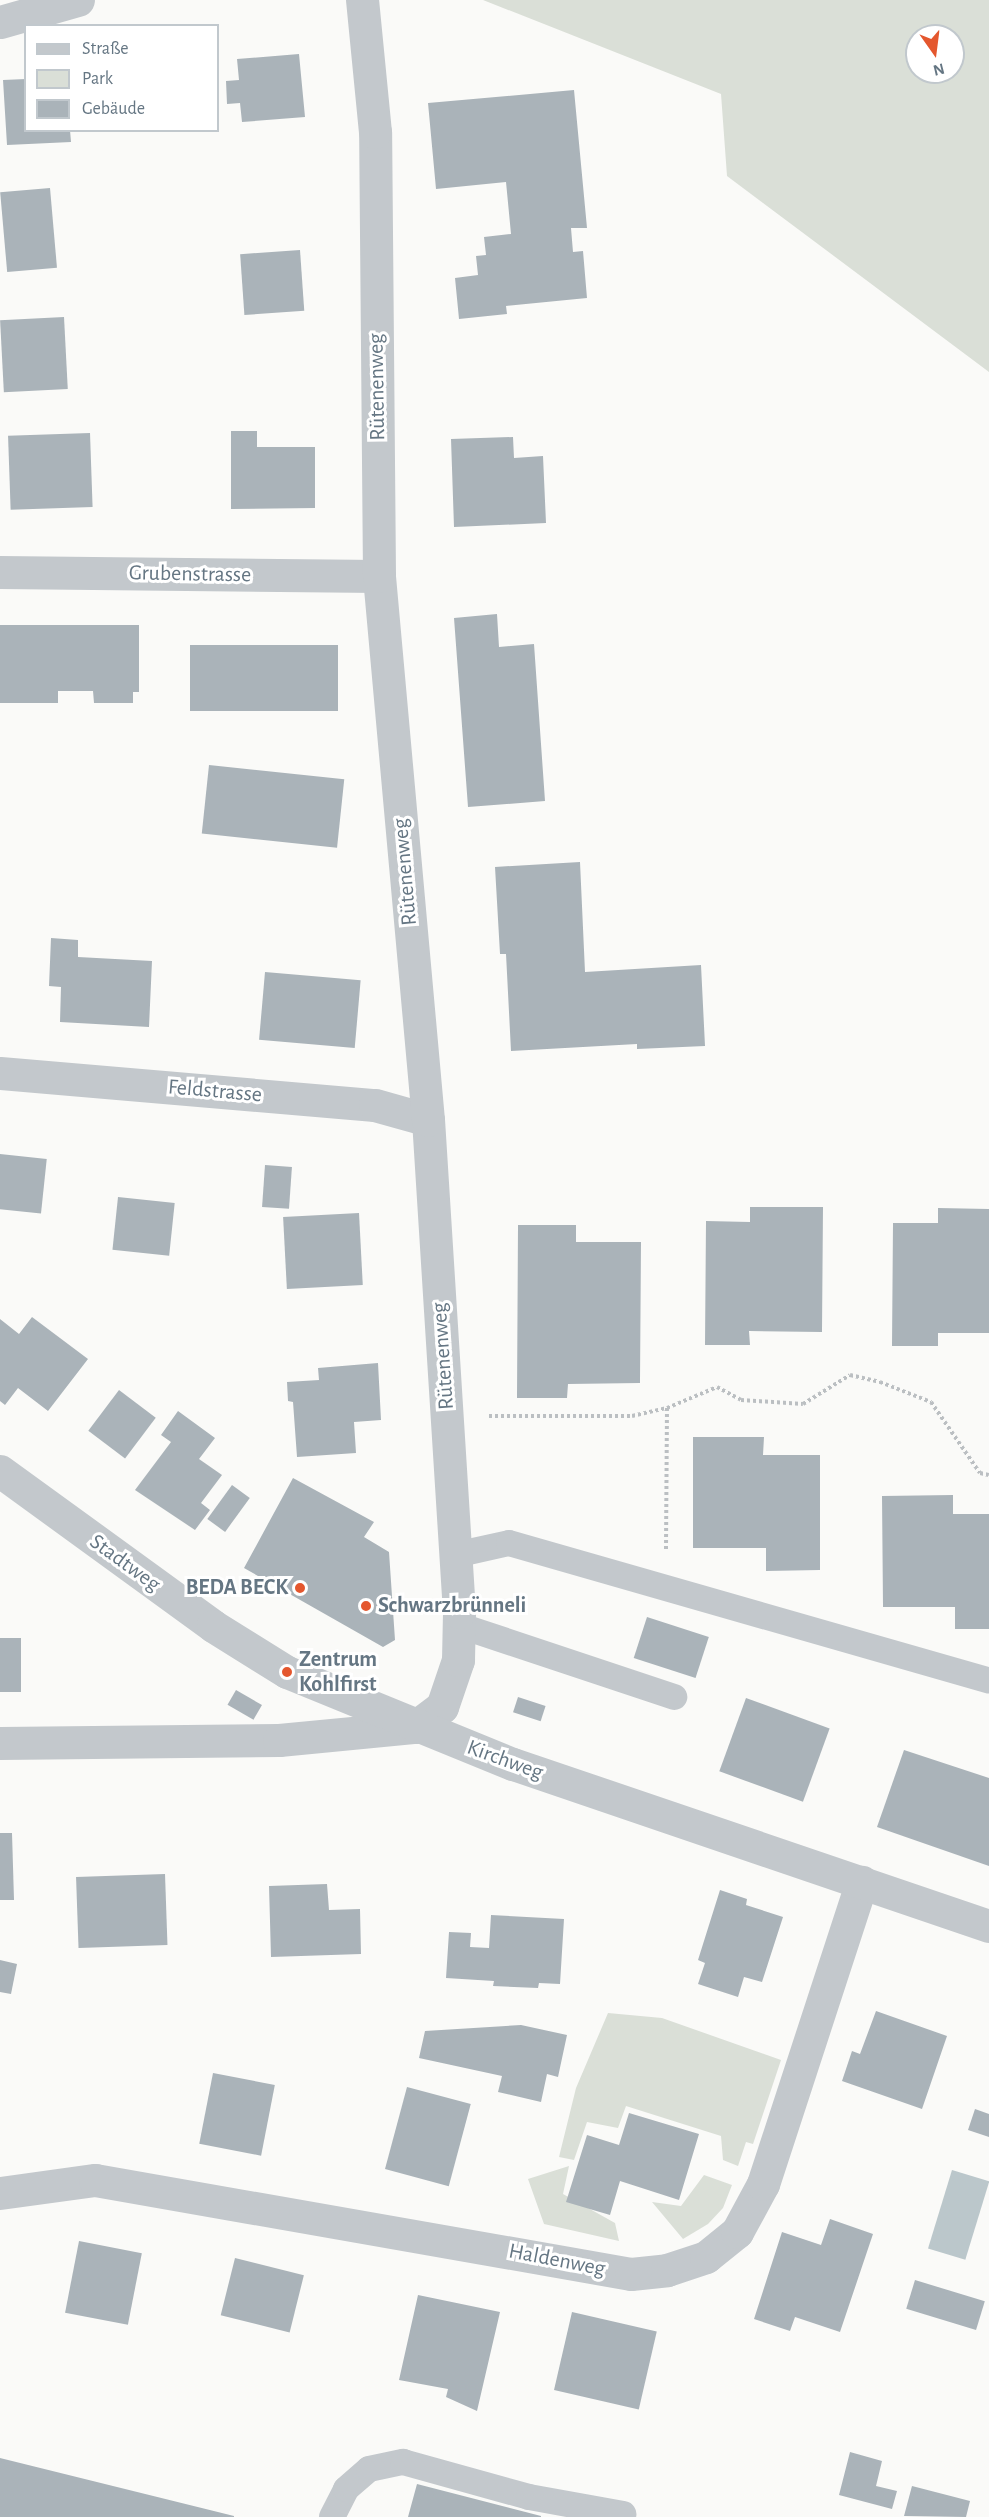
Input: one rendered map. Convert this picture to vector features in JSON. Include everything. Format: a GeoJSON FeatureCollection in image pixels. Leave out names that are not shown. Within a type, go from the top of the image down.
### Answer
{"type":"FeatureCollection","features":[{"type":"Feature","properties":{"kind":"street"},"geometry":{"type":"LineString","coordinates":[[0,22],[78,0]]}},
{"type":"Feature","properties":{"kind":"street","name":"Rütenenweg"},"geometry":{"type":"LineString","coordinates":[[362,0],[375,132],[379,576],[428,1120],[458,1625],[458,1660],[442,1707],[415,1727]]}},
{"type":"Feature","properties":{"kind":"street","name":"Grubenstrasse"},"geometry":{"type":"LineString","coordinates":[[0,572],[379,576]]}},
{"type":"Feature","properties":{"kind":"street","name":"Feldstrasse"},"geometry":{"type":"LineString","coordinates":[[0,1073],[375,1105],[428,1120]]}},
{"type":"Feature","properties":{"kind":"street","name":"Stadtweg"},"geometry":{"type":"LineString","coordinates":[[0,1471],[213,1626],[287,1672],[415,1727]]}},
{"type":"Feature","properties":{"kind":"street","name":"Kirchweg"},"geometry":{"type":"LineString","coordinates":[[0,1743],[279,1740],[415,1727],[989,1926]]}},
{"type":"Feature","properties":{"kind":"street","name":"Haldenweg"},"geometry":{"type":"LineString","coordinates":[[0,2193],[95,2180],[630,2274],[667,2270],[706,2257],[737,2232],[763,2184],[862,1882]]}},
{"type":"Feature","properties":{"kind":"lane"},"geometry":{"type":"LineString","coordinates":[[455,1555],[509,1543],[989,1681]]}},
{"type":"Feature","properties":{"kind":"lane"},"geometry":{"type":"LineString","coordinates":[[458,1625],[674,1697]]}},
{"type":"Feature","properties":{"kind":"lane"},"geometry":{"type":"LineString","coordinates":[[332,2517],[346,2489],[369,2469],[403,2462],[529,2497],[623,2514]]}},
{"type":"Feature","properties":{"kind":"path"},"geometry":{"type":"LineString","coordinates":[[447,1419],[528,1413],[632,1416],[667,1408],[717,1387],[741,1400],[803,1404],[850,1375],[880,1382],[931,1402],[980,1473],[989,1475]]}},
{"type":"Feature","properties":{"kind":"path"},"geometry":{"type":"LineString","coordinates":[[666,1589],[667,1408]]}},
{"type":"Feature","properties":{"kind":"green space"},"geometry":{"type":"Polygon","coordinates":[[[483,0],[989,0],[989,372],[727,176],[721,94],[483,0]]]}},
{"type":"Feature","properties":{"kind":"green space"},"geometry":{"type":"Polygon","coordinates":[[[608,2013],[662,2018],[781,2060],[753,2144],[746,2142],[738,2166],[723,2160],[721,2136],[626,2106],[618,2128],[587,2122],[574,2160],[559,2157],[576,2088],[608,2013]]]}},
{"type":"Feature","properties":{"kind":"green space"},"geometry":{"type":"Polygon","coordinates":[[[569,2166],[563,2194],[615,2223],[619,2241],[544,2224],[528,2179],[569,2166]]]}},
{"type":"Feature","properties":{"kind":"green space"},"geometry":{"type":"Polygon","coordinates":[[[704,2175],[732,2185],[723,2208],[708,2224],[683,2239],[652,2202],[681,2206],[704,2175]]]}},
{"type":"Feature","properties":{"kind":"shaded area"},"geometry":{"type":"Polygon","coordinates":[[[952,2170],[989,2181],[965,2260],[928,2248],[952,2170]]]}},
{"type":"Feature","properties":{"kind":"building"},"geometry":{"type":"Polygon","coordinates":[[[299,54],[305,117],[242,122],[240,103],[227,104],[226,81],[239,80],[237,59],[299,54]]]}},
{"type":"Feature","properties":{"kind":"building"},"geometry":{"type":"Polygon","coordinates":[[[24,79],[24,132],[70,132],[71,142],[7,145],[3,80],[24,79]]]}},
{"type":"Feature","properties":{"kind":"building"},"geometry":{"type":"Polygon","coordinates":[[[574,90],[587,228],[571,228],[573,252],[583,251],[587,298],[506,306],[507,314],[459,319],[455,278],[478,275],[476,256],[486,255],[484,237],[511,234],[506,182],[436,189],[428,103],[574,90]]]}},
{"type":"Feature","properties":{"kind":"building"},"geometry":{"type":"Polygon","coordinates":[[[50,188],[57,268],[7,272],[0,192],[50,188]]]}},
{"type":"Feature","properties":{"kind":"building"},"geometry":{"type":"Polygon","coordinates":[[[300,250],[304,311],[244,315],[240,254],[300,250]]]}},
{"type":"Feature","properties":{"kind":"building"},"geometry":{"type":"Polygon","coordinates":[[[64,317],[68,389],[4,392],[0,320],[64,317]]]}},
{"type":"Feature","properties":{"kind":"building"},"geometry":{"type":"Polygon","coordinates":[[[231,431],[257,431],[257,447],[315,447],[315,508],[231,509],[231,431]]]}},
{"type":"Feature","properties":{"kind":"building"},"geometry":{"type":"Polygon","coordinates":[[[90,433],[93,507],[11,510],[8,436],[90,433]]]}},
{"type":"Feature","properties":{"kind":"building"},"geometry":{"type":"Polygon","coordinates":[[[513,437],[514,458],[543,456],[546,523],[454,527],[451,439],[513,437]]]}},
{"type":"Feature","properties":{"kind":"building"},"geometry":{"type":"Polygon","coordinates":[[[497,614],[499,647],[534,644],[545,801],[468,807],[454,618],[497,614]]]}},
{"type":"Feature","properties":{"kind":"building"},"geometry":{"type":"Polygon","coordinates":[[[0,625],[139,625],[139,692],[133,692],[133,703],[94,703],[93,691],[58,691],[58,703],[0,703],[0,625]]]}},
{"type":"Feature","properties":{"kind":"building"},"geometry":{"type":"Polygon","coordinates":[[[190,645],[338,645],[338,711],[190,711],[190,645]]]}},
{"type":"Feature","properties":{"kind":"building"},"geometry":{"type":"Polygon","coordinates":[[[209,765],[344,779],[337,848],[202,834],[209,765]]]}},
{"type":"Feature","properties":{"kind":"building"},"geometry":{"type":"Polygon","coordinates":[[[580,862],[585,972],[701,965],[705,1046],[637,1049],[637,1044],[511,1051],[506,954],[500,954],[495,867],[580,862]]]}},
{"type":"Feature","properties":{"kind":"building"},"geometry":{"type":"Polygon","coordinates":[[[51,938],[78,940],[78,957],[152,961],[149,1027],[60,1022],[61,987],[49,986],[51,938]]]}},
{"type":"Feature","properties":{"kind":"building"},"geometry":{"type":"Polygon","coordinates":[[[265,972],[361,980],[355,1048],[259,1040],[265,972]]]}},
{"type":"Feature","properties":{"kind":"building"},"geometry":{"type":"Polygon","coordinates":[[[0,1154],[47,1159],[41,1214],[0,1209],[0,1154]]]}},
{"type":"Feature","properties":{"kind":"building"},"geometry":{"type":"Polygon","coordinates":[[[265,1165],[292,1167],[289,1209],[262,1207],[265,1165]]]}},
{"type":"Feature","properties":{"kind":"building"},"geometry":{"type":"Polygon","coordinates":[[[118,1197],[175,1203],[169,1256],[112,1250],[118,1197]]]}},
{"type":"Feature","properties":{"kind":"building"},"geometry":{"type":"Polygon","coordinates":[[[750,1207],[823,1207],[822,1332],[749,1331],[750,1345],[705,1345],[706,1221],[750,1222],[750,1207]]]}},
{"type":"Feature","properties":{"kind":"building"},"geometry":{"type":"Polygon","coordinates":[[[938,1208],[989,1209],[989,1333],[938,1333],[938,1346],[892,1346],[893,1223],[938,1223],[938,1208]]]}},
{"type":"Feature","properties":{"kind":"building"},"geometry":{"type":"Polygon","coordinates":[[[359,1213],[363,1285],[287,1289],[283,1217],[359,1213]]]}},
{"type":"Feature","properties":{"kind":"building"},"geometry":{"type":"Polygon","coordinates":[[[518,1225],[576,1225],[576,1242],[641,1242],[640,1383],[568,1384],[567,1398],[517,1398],[518,1225]]]}},
{"type":"Feature","properties":{"kind":"building"},"geometry":{"type":"Polygon","coordinates":[[[32,1317],[88,1359],[48,1411],[18,1388],[5,1405],[0,1401],[0,1319],[19,1334],[32,1317]]]}},
{"type":"Feature","properties":{"kind":"building"},"geometry":{"type":"Polygon","coordinates":[[[378,1363],[381,1420],[354,1422],[356,1453],[297,1457],[293,1402],[288,1401],[287,1382],[319,1380],[318,1368],[378,1363]]]}},
{"type":"Feature","properties":{"kind":"building"},"geometry":{"type":"Polygon","coordinates":[[[119,1390],[156,1418],[125,1458],[88,1431],[119,1390]]]}},
{"type":"Feature","properties":{"kind":"building"},"geometry":{"type":"Polygon","coordinates":[[[178,1411],[215,1438],[199,1459],[222,1475],[201,1503],[210,1510],[195,1530],[135,1490],[171,1442],[161,1435],[178,1411]]]}},
{"type":"Feature","properties":{"kind":"building"},"geometry":{"type":"Polygon","coordinates":[[[693,1437],[764,1437],[763,1455],[820,1455],[820,1570],[766,1571],[766,1548],[693,1548],[693,1437]]]}},
{"type":"Feature","properties":{"kind":"building"},"geometry":{"type":"Polygon","coordinates":[[[293,1478],[374,1522],[364,1537],[389,1552],[395,1640],[383,1647],[244,1568],[293,1478]]]}},
{"type":"Feature","properties":{"kind":"building"},"geometry":{"type":"Polygon","coordinates":[[[232,1485],[250,1498],[225,1532],[207,1519],[232,1485]]]}},
{"type":"Feature","properties":{"kind":"building"},"geometry":{"type":"Polygon","coordinates":[[[953,1495],[953,1514],[989,1514],[989,1629],[955,1629],[955,1607],[883,1607],[882,1496],[953,1495]]]}},
{"type":"Feature","properties":{"kind":"building"},"geometry":{"type":"Polygon","coordinates":[[[647,1617],[709,1637],[696,1678],[634,1658],[647,1617]]]}},
{"type":"Feature","properties":{"kind":"building"},"geometry":{"type":"Polygon","coordinates":[[[0,1638],[21,1638],[21,1692],[0,1692],[0,1638]]]}},
{"type":"Feature","properties":{"kind":"building"},"geometry":{"type":"Polygon","coordinates":[[[236,1690],[262,1705],[253,1720],[228,1705],[236,1690]]]}},
{"type":"Feature","properties":{"kind":"building"},"geometry":{"type":"Polygon","coordinates":[[[518,1697],[546,1706],[541,1721],[513,1712],[518,1697]]]}},
{"type":"Feature","properties":{"kind":"building"},"geometry":{"type":"Polygon","coordinates":[[[746,1698],[830,1728],[803,1802],[719,1771],[746,1698]]]}},
{"type":"Feature","properties":{"kind":"building"},"geometry":{"type":"Polygon","coordinates":[[[904,1750],[989,1778],[989,1866],[877,1827],[904,1750]]]}},
{"type":"Feature","properties":{"kind":"building"},"geometry":{"type":"Polygon","coordinates":[[[0,1833],[12,1833],[14,1900],[0,1900],[0,1833]]]}},
{"type":"Feature","properties":{"kind":"building"},"geometry":{"type":"Polygon","coordinates":[[[165,1874],[167,1945],[79,1948],[76,1877],[165,1874]]]}},
{"type":"Feature","properties":{"kind":"building"},"geometry":{"type":"Polygon","coordinates":[[[327,1884],[329,1910],[360,1909],[361,1954],[271,1957],[269,1886],[327,1884]]]}},
{"type":"Feature","properties":{"kind":"building"},"geometry":{"type":"Polygon","coordinates":[[[720,1890],[747,1899],[746,1905],[783,1917],[762,1982],[744,1977],[738,1997],[698,1984],[705,1963],[698,1960],[720,1890]]]}},
{"type":"Feature","properties":{"kind":"building"},"geometry":{"type":"Polygon","coordinates":[[[491,1915],[564,1919],[560,1984],[539,1983],[538,1988],[493,1986],[494,1981],[446,1978],[449,1932],[471,1933],[470,1947],[489,1948],[491,1915]]]}},
{"type":"Feature","properties":{"kind":"building"},"geometry":{"type":"Polygon","coordinates":[[[0,1960],[17,1964],[11,1994],[0,1992],[0,1960]]]}},
{"type":"Feature","properties":{"kind":"building"},"geometry":{"type":"Polygon","coordinates":[[[876,2011],[947,2036],[922,2109],[842,2081],[852,2051],[860,2054],[876,2011]]]}},
{"type":"Feature","properties":{"kind":"building"},"geometry":{"type":"Polygon","coordinates":[[[521,2025],[567,2035],[558,2077],[547,2074],[541,2102],[498,2092],[502,2076],[419,2058],[425,2031],[521,2025]]]}},
{"type":"Feature","properties":{"kind":"building"},"geometry":{"type":"Polygon","coordinates":[[[213,2073],[275,2085],[261,2156],[199,2144],[213,2073]]]}},
{"type":"Feature","properties":{"kind":"building"},"geometry":{"type":"Polygon","coordinates":[[[407,2087],[471,2104],[449,2186],[385,2169],[407,2087]]]}},
{"type":"Feature","properties":{"kind":"building"},"geometry":{"type":"Polygon","coordinates":[[[975,2109],[989,2114],[989,2137],[968,2130],[975,2109]]]}},
{"type":"Feature","properties":{"kind":"building"},"geometry":{"type":"Polygon","coordinates":[[[629,2113],[699,2134],[679,2200],[620,2181],[610,2215],[566,2202],[587,2135],[619,2145],[629,2113]]]}},
{"type":"Feature","properties":{"kind":"building"},"geometry":{"type":"Polygon","coordinates":[[[830,2219],[873,2234],[840,2332],[795,2317],[790,2331],[754,2319],[782,2232],[821,2245],[830,2219]]]}},
{"type":"Feature","properties":{"kind":"building"},"geometry":{"type":"Polygon","coordinates":[[[79,2241],[142,2253],[128,2325],[65,2313],[79,2241]]]}},
{"type":"Feature","properties":{"kind":"building"},"geometry":{"type":"Polygon","coordinates":[[[235,2258],[304,2275],[290,2332],[221,2315],[235,2258]]]}},
{"type":"Feature","properties":{"kind":"building"},"geometry":{"type":"Polygon","coordinates":[[[915,2280],[985,2301],[976,2330],[906,2309],[915,2280]]]}},
{"type":"Feature","properties":{"kind":"building"},"geometry":{"type":"Polygon","coordinates":[[[418,2295],[500,2312],[477,2411],[446,2397],[448,2389],[399,2380],[418,2295]]]}},
{"type":"Feature","properties":{"kind":"building"},"geometry":{"type":"Polygon","coordinates":[[[572,2312],[657,2332],[639,2410],[554,2390],[572,2312]]]}},
{"type":"Feature","properties":{"kind":"building"},"geometry":{"type":"Polygon","coordinates":[[[850,2452],[882,2461],[876,2486],[897,2491],[892,2509],[839,2495],[850,2452]]]}},
{"type":"Feature","properties":{"kind":"building"},"geometry":{"type":"Polygon","coordinates":[[[0,2458],[234,2516],[234,2517],[0,2517],[0,2458]]]}},
{"type":"Feature","properties":{"kind":"building"},"geometry":{"type":"Polygon","coordinates":[[[417,2484],[541,2516],[541,2517],[408,2517],[417,2484]]]}},
{"type":"Feature","properties":{"kind":"building"},"geometry":{"type":"Polygon","coordinates":[[[912,2486],[970,2501],[966,2517],[904,2516],[912,2486]]]}},
{"type":"Feature","properties":{"kind":"place","name":"BEDA BECK"},"geometry":{"type":"Point","coordinates":[300,1588]}},
{"type":"Feature","properties":{"kind":"place","name":"Schwarzbrünneli"},"geometry":{"type":"Point","coordinates":[366,1606]}},
{"type":"Feature","properties":{"kind":"place","name":"Zentrum Kohlfirst"},"geometry":{"type":"Point","coordinates":[287,1672]}}]}
